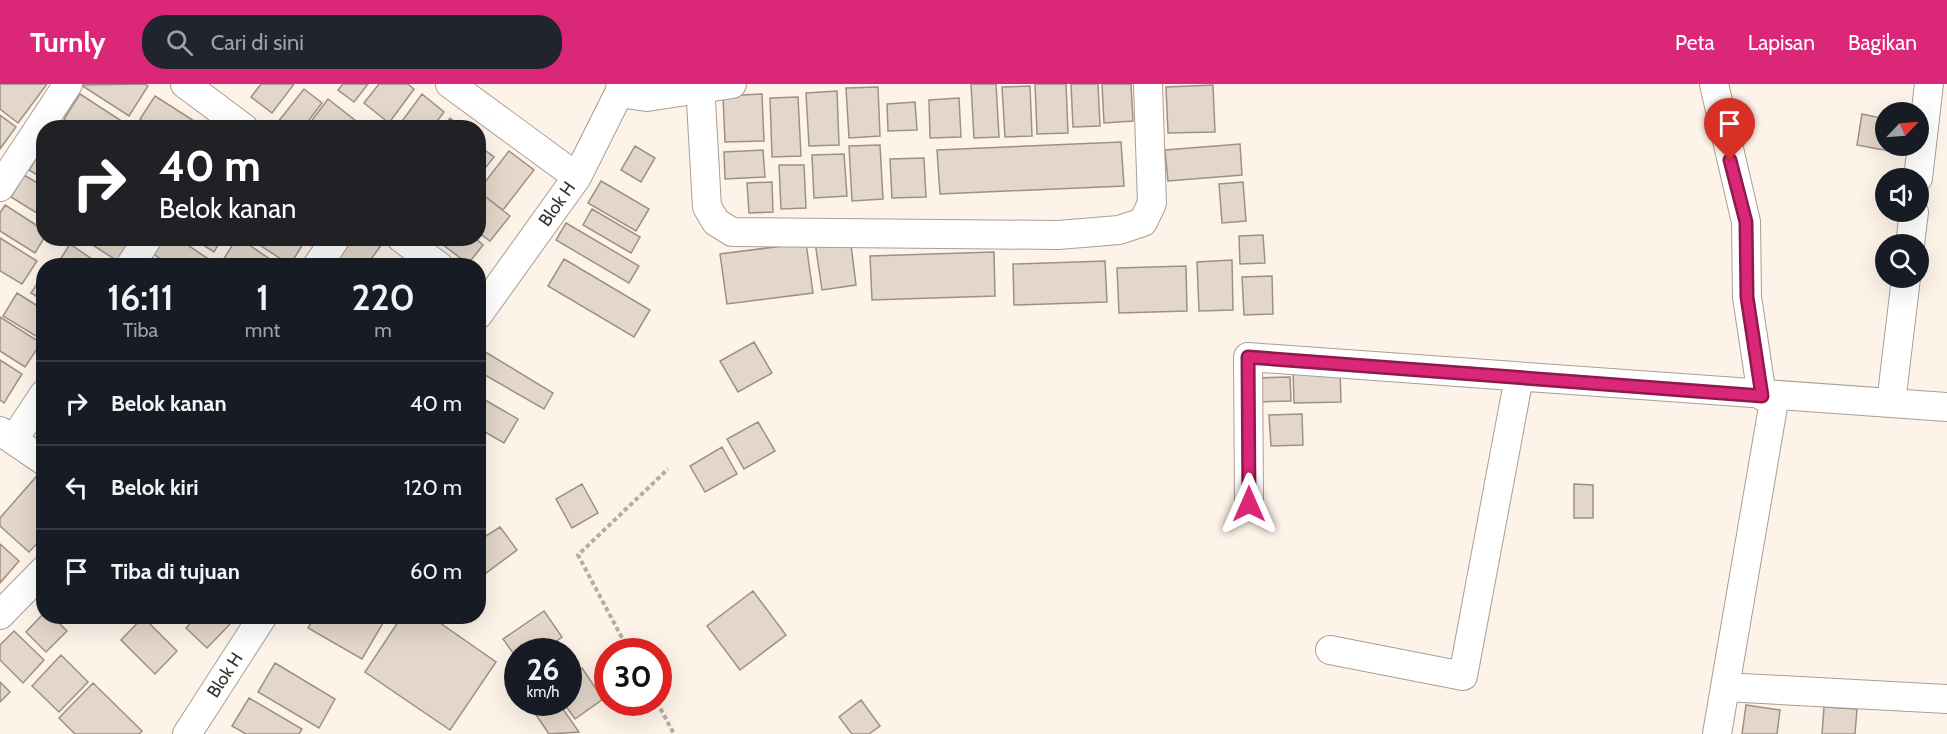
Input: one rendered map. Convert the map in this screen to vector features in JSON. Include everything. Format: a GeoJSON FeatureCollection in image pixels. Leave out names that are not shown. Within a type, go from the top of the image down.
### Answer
{"type":"FeatureCollection","features":[{"type":"Feature","properties":{"kind":"street"},"geometry":{"type":"LineString","coordinates":[[44,120],[68,84]]}},
{"type":"Feature","properties":{"kind":"street"},"geometry":{"type":"LineString","coordinates":[[185,84],[227,120]]}},
{"type":"Feature","properties":{"kind":"street"},"geometry":{"type":"LineString","coordinates":[[450,84],[577,177]]}},
{"type":"Feature","properties":{"kind":"street"},"geometry":{"type":"LineString","coordinates":[[620,89],[647,97],[700,85],[732,84]]}},
{"type":"Feature","properties":{"kind":"street"},"geometry":{"type":"LineString","coordinates":[[700,85],[707,207],[716,222],[732,232],[1058,235],[1119,230],[1143,222],[1152,203],[1148,84]]}},
{"type":"Feature","properties":{"kind":"street"},"geometry":{"type":"LineString","coordinates":[[1714,84],[1746,222],[1747,297],[1769,395],[1717,734]]}},
{"type":"Feature","properties":{"kind":"street"},"geometry":{"type":"LineString","coordinates":[[1919,168],[1929,84]]}},
{"type":"Feature","properties":{"kind":"street","name":"Blok H"},"geometry":{"type":"LineString","coordinates":[[486,298],[577,177],[620,89]]}},
{"type":"Feature","properties":{"kind":"street"},"geometry":{"type":"LineString","coordinates":[[0,187],[36,132]]}},
{"type":"Feature","properties":{"kind":"street"},"geometry":{"type":"LineString","coordinates":[[412,246],[428,258]]}},
{"type":"Feature","properties":{"kind":"street"},"geometry":{"type":"LineString","coordinates":[[1892,403],[1905,288]]}},
{"type":"Feature","properties":{"kind":"street"},"geometry":{"type":"LineString","coordinates":[[1249,504],[1248,357],[1947,407]]}},
{"type":"Feature","properties":{"kind":"street"},"geometry":{"type":"LineString","coordinates":[[1330,651],[1463,676],[1519,377]]}},
{"type":"Feature","properties":{"kind":"street"},"geometry":{"type":"LineString","coordinates":[[36,403],[7,435],[36,455]]}},
{"type":"Feature","properties":{"kind":"street"},"geometry":{"type":"LineString","coordinates":[[0,615],[36,578]]}},
{"type":"Feature","properties":{"kind":"street","name":"Blok H"},"geometry":{"type":"LineString","coordinates":[[187,734],[258,624]]}},
{"type":"Feature","properties":{"kind":"street"},"geometry":{"type":"LineString","coordinates":[[1725,687],[1947,699]]}},
{"type":"Feature","properties":{"kind":"path"},"geometry":{"type":"LineString","coordinates":[[622,638],[578,555],[668,469]]}},
{"type":"Feature","properties":{"kind":"path"},"geometry":{"type":"LineString","coordinates":[[664,716],[674,734]]}},
{"type":"Feature","properties":{"kind":"building"},"geometry":{"type":"Polygon","coordinates":[[[0,84],[47,84],[18,123],[0,109],[0,84]]]}},
{"type":"Feature","properties":{"kind":"building"},"geometry":{"type":"Polygon","coordinates":[[[145,84],[148,86],[129,116],[81,85],[145,84]]]}},
{"type":"Feature","properties":{"kind":"building"},"geometry":{"type":"Polygon","coordinates":[[[261,84],[294,84],[272,113],[251,97],[261,84]]]}},
{"type":"Feature","properties":{"kind":"building"},"geometry":{"type":"Polygon","coordinates":[[[343,84],[368,84],[354,102],[338,90],[343,84]]]}},
{"type":"Feature","properties":{"kind":"building"},"geometry":{"type":"Polygon","coordinates":[[[379,84],[408,84],[414,89],[391,120],[385,120],[364,103],[379,84]]]}},
{"type":"Feature","properties":{"kind":"building"},"geometry":{"type":"Polygon","coordinates":[[[971,84],[996,84],[999,137],[974,138],[971,84]]]}},
{"type":"Feature","properties":{"kind":"building"},"geometry":{"type":"Polygon","coordinates":[[[1035,84],[1066,84],[1068,133],[1037,134],[1035,84]]]}},
{"type":"Feature","properties":{"kind":"building"},"geometry":{"type":"Polygon","coordinates":[[[1071,84],[1098,84],[1100,126],[1073,127],[1071,84]]]}},
{"type":"Feature","properties":{"kind":"building"},"geometry":{"type":"Polygon","coordinates":[[[1102,84],[1131,84],[1133,121],[1104,123],[1102,84]]]}},
{"type":"Feature","properties":{"kind":"building"},"geometry":{"type":"Polygon","coordinates":[[[1213,85],[1215,132],[1168,133],[1166,87],[1213,85]]]}},
{"type":"Feature","properties":{"kind":"building"},"geometry":{"type":"Polygon","coordinates":[[[1030,86],[1032,136],[1005,137],[1002,87],[1030,86]]]}},
{"type":"Feature","properties":{"kind":"building"},"geometry":{"type":"Polygon","coordinates":[[[878,87],[880,136],[849,138],[846,88],[878,87]]]}},
{"type":"Feature","properties":{"kind":"building"},"geometry":{"type":"Polygon","coordinates":[[[304,89],[322,103],[309,120],[280,120],[304,89]]]}},
{"type":"Feature","properties":{"kind":"building"},"geometry":{"type":"Polygon","coordinates":[[[837,91],[839,145],[809,146],[806,93],[837,91]]]}},
{"type":"Feature","properties":{"kind":"building"},"geometry":{"type":"Polygon","coordinates":[[[80,94],[120,120],[65,120],[80,94]]]}},
{"type":"Feature","properties":{"kind":"building"},"geometry":{"type":"Polygon","coordinates":[[[422,94],[444,112],[438,120],[403,120],[422,94]]]}},
{"type":"Feature","properties":{"kind":"building"},"geometry":{"type":"Polygon","coordinates":[[[762,94],[764,141],[725,142],[723,96],[762,94]]]}},
{"type":"Feature","properties":{"kind":"building"},"geometry":{"type":"Polygon","coordinates":[[[155,96],[193,120],[141,120],[155,96]]]}},
{"type":"Feature","properties":{"kind":"building"},"geometry":{"type":"Polygon","coordinates":[[[798,97],[801,156],[772,157],[770,98],[798,97]]]}},
{"type":"Feature","properties":{"kind":"building"},"geometry":{"type":"Polygon","coordinates":[[[959,98],[961,137],[930,138],[929,100],[959,98]]]}},
{"type":"Feature","properties":{"kind":"building"},"geometry":{"type":"Polygon","coordinates":[[[328,99],[355,120],[312,120],[328,99]]]}},
{"type":"Feature","properties":{"kind":"building"},"geometry":{"type":"Polygon","coordinates":[[[915,102],[917,130],[888,131],[887,104],[915,102]]]}},
{"type":"Feature","properties":{"kind":"building"},"geometry":{"type":"Polygon","coordinates":[[[1862,114],[1875,117],[1875,148],[1857,145],[1862,114]]]}},
{"type":"Feature","properties":{"kind":"building"},"geometry":{"type":"Polygon","coordinates":[[[0,115],[16,127],[0,149],[0,115]]]}},
{"type":"Feature","properties":{"kind":"building"},"geometry":{"type":"Polygon","coordinates":[[[1121,142],[1124,186],[940,194],[937,150],[1121,142]]]}},
{"type":"Feature","properties":{"kind":"building"},"geometry":{"type":"Polygon","coordinates":[[[1240,144],[1242,175],[1168,181],[1165,150],[1240,144]]]}},
{"type":"Feature","properties":{"kind":"building"},"geometry":{"type":"Polygon","coordinates":[[[880,145],[883,199],[852,201],[849,146],[880,145]]]}},
{"type":"Feature","properties":{"kind":"building"},"geometry":{"type":"Polygon","coordinates":[[[635,146],[655,158],[641,182],[621,170],[635,146]]]}},
{"type":"Feature","properties":{"kind":"building"},"geometry":{"type":"Polygon","coordinates":[[[763,150],[765,177],[725,179],[724,152],[763,150]]]}},
{"type":"Feature","properties":{"kind":"building"},"geometry":{"type":"Polygon","coordinates":[[[486,151],[494,157],[486,167],[486,151]]]}},
{"type":"Feature","properties":{"kind":"building"},"geometry":{"type":"Polygon","coordinates":[[[509,151],[534,170],[503,210],[486,197],[486,181],[509,151]]]}},
{"type":"Feature","properties":{"kind":"building"},"geometry":{"type":"Polygon","coordinates":[[[844,154],[847,196],[814,198],[812,155],[844,154]]]}},
{"type":"Feature","properties":{"kind":"building"},"geometry":{"type":"Polygon","coordinates":[[[924,158],[926,197],[892,198],[890,159],[924,158]]]}},
{"type":"Feature","properties":{"kind":"building"},"geometry":{"type":"Polygon","coordinates":[[[36,159],[36,174],[29,170],[36,159]]]}},
{"type":"Feature","properties":{"kind":"building"},"geometry":{"type":"Polygon","coordinates":[[[779,165],[804,165],[806,208],[781,209],[779,165]]]}},
{"type":"Feature","properties":{"kind":"building"},"geometry":{"type":"Polygon","coordinates":[[[24,175],[36,182],[36,213],[11,197],[24,175]]]}},
{"type":"Feature","properties":{"kind":"building"},"geometry":{"type":"Polygon","coordinates":[[[601,181],[649,209],[636,231],[588,203],[601,181]]]}},
{"type":"Feature","properties":{"kind":"building"},"geometry":{"type":"Polygon","coordinates":[[[772,182],[773,212],[749,213],[747,183],[772,182]]]}},
{"type":"Feature","properties":{"kind":"building"},"geometry":{"type":"Polygon","coordinates":[[[1243,182],[1246,221],[1222,223],[1219,184],[1243,182]]]}},
{"type":"Feature","properties":{"kind":"building"},"geometry":{"type":"Polygon","coordinates":[[[486,197],[510,216],[490,241],[486,238],[486,197]]]}},
{"type":"Feature","properties":{"kind":"building"},"geometry":{"type":"Polygon","coordinates":[[[5,205],[36,225],[36,246],[39,246],[35,253],[0,231],[0,213],[5,205]]]}},
{"type":"Feature","properties":{"kind":"building"},"geometry":{"type":"Polygon","coordinates":[[[592,209],[640,237],[631,253],[583,225],[592,209]]]}},
{"type":"Feature","properties":{"kind":"building"},"geometry":{"type":"Polygon","coordinates":[[[566,223],[639,266],[629,283],[556,240],[566,223]]]}},
{"type":"Feature","properties":{"kind":"building"},"geometry":{"type":"Polygon","coordinates":[[[1263,235],[1265,263],[1240,264],[1239,236],[1263,235]]]}},
{"type":"Feature","properties":{"kind":"building"},"geometry":{"type":"Polygon","coordinates":[[[850,237],[856,285],[822,290],[815,242],[850,237]]]}},
{"type":"Feature","properties":{"kind":"building"},"geometry":{"type":"Polygon","coordinates":[[[0,238],[36,260],[22,284],[0,271],[0,238]]]}},
{"type":"Feature","properties":{"kind":"building"},"geometry":{"type":"Polygon","coordinates":[[[806,243],[813,293],[727,304],[720,254],[806,243]]]}},
{"type":"Feature","properties":{"kind":"building"},"geometry":{"type":"Polygon","coordinates":[[[69,246],[73,246],[91,258],[61,258],[69,246]]]}},
{"type":"Feature","properties":{"kind":"building"},"geometry":{"type":"Polygon","coordinates":[[[94,246],[129,246],[122,258],[113,258],[94,246]]]}},
{"type":"Feature","properties":{"kind":"building"},"geometry":{"type":"Polygon","coordinates":[[[152,246],[189,246],[207,258],[159,258],[149,251],[152,246]]]}},
{"type":"Feature","properties":{"kind":"building"},"geometry":{"type":"Polygon","coordinates":[[[205,246],[217,246],[214,252],[205,246]]]}},
{"type":"Feature","properties":{"kind":"building"},"geometry":{"type":"Polygon","coordinates":[[[232,246],[251,246],[268,258],[224,258],[232,246]]]}},
{"type":"Feature","properties":{"kind":"building"},"geometry":{"type":"Polygon","coordinates":[[[261,246],[302,246],[294,258],[279,258],[261,246]]]}},
{"type":"Feature","properties":{"kind":"building"},"geometry":{"type":"Polygon","coordinates":[[[343,246],[381,246],[372,258],[334,258],[343,246]]]}},
{"type":"Feature","properties":{"kind":"building"},"geometry":{"type":"Polygon","coordinates":[[[445,246],[482,246],[473,258],[460,258],[445,246]]]}},
{"type":"Feature","properties":{"kind":"building"},"geometry":{"type":"Polygon","coordinates":[[[994,252],[995,296],[872,300],[870,256],[994,252]]]}},
{"type":"Feature","properties":{"kind":"building"},"geometry":{"type":"Polygon","coordinates":[[[564,259],[650,310],[634,337],[548,286],[564,259]]]}},
{"type":"Feature","properties":{"kind":"building"},"geometry":{"type":"Polygon","coordinates":[[[1232,260],[1233,310],[1199,311],[1197,262],[1232,260]]]}},
{"type":"Feature","properties":{"kind":"building"},"geometry":{"type":"Polygon","coordinates":[[[1105,261],[1107,302],[1014,305],[1013,264],[1105,261]]]}},
{"type":"Feature","properties":{"kind":"building"},"geometry":{"type":"Polygon","coordinates":[[[1186,266],[1187,311],[1119,313],[1117,268],[1186,266]]]}},
{"type":"Feature","properties":{"kind":"building"},"geometry":{"type":"Polygon","coordinates":[[[1272,276],[1273,314],[1244,315],[1242,277],[1272,276]]]}},
{"type":"Feature","properties":{"kind":"building"},"geometry":{"type":"Polygon","coordinates":[[[36,285],[36,296],[31,293],[36,285]]]}},
{"type":"Feature","properties":{"kind":"building"},"geometry":{"type":"Polygon","coordinates":[[[17,293],[36,305],[36,336],[3,316],[17,293]]]}},
{"type":"Feature","properties":{"kind":"building"},"geometry":{"type":"Polygon","coordinates":[[[0,317],[36,340],[36,350],[25,367],[0,351],[0,317]]]}},
{"type":"Feature","properties":{"kind":"building"},"geometry":{"type":"Polygon","coordinates":[[[754,342],[772,373],[738,392],[720,361],[754,342]]]}},
{"type":"Feature","properties":{"kind":"building"},"geometry":{"type":"Polygon","coordinates":[[[486,352],[553,393],[544,409],[486,376],[486,352]]]}},
{"type":"Feature","properties":{"kind":"building"},"geometry":{"type":"Polygon","coordinates":[[[0,360],[22,374],[4,403],[0,400],[0,360]]]}},
{"type":"Feature","properties":{"kind":"building"},"geometry":{"type":"Polygon","coordinates":[[[1340,370],[1341,402],[1294,403],[1293,372],[1340,370]]]}},
{"type":"Feature","properties":{"kind":"building"},"geometry":{"type":"Polygon","coordinates":[[[1290,377],[1291,401],[1257,402],[1256,378],[1290,377]]]}},
{"type":"Feature","properties":{"kind":"building"},"geometry":{"type":"Polygon","coordinates":[[[486,401],[518,419],[504,443],[486,433],[486,401]]]}},
{"type":"Feature","properties":{"kind":"building"},"geometry":{"type":"Polygon","coordinates":[[[1302,414],[1303,445],[1271,446],[1269,415],[1302,414]]]}},
{"type":"Feature","properties":{"kind":"building"},"geometry":{"type":"Polygon","coordinates":[[[758,422],[775,451],[744,469],[727,439],[758,422]]]}},
{"type":"Feature","properties":{"kind":"building"},"geometry":{"type":"Polygon","coordinates":[[[722,447],[737,474],[705,492],[690,466],[722,447]]]}},
{"type":"Feature","properties":{"kind":"building"},"geometry":{"type":"Polygon","coordinates":[[[36,477],[36,545],[29,552],[0,526],[0,518],[36,477]]]}},
{"type":"Feature","properties":{"kind":"building"},"geometry":{"type":"Polygon","coordinates":[[[582,484],[598,513],[572,528],[556,499],[582,484]]]}},
{"type":"Feature","properties":{"kind":"building"},"geometry":{"type":"Polygon","coordinates":[[[1574,484],[1593,485],[1593,518],[1574,518],[1574,484]]]}},
{"type":"Feature","properties":{"kind":"building"},"geometry":{"type":"Polygon","coordinates":[[[500,527],[517,550],[486,573],[486,536],[500,527]]]}},
{"type":"Feature","properties":{"kind":"building"},"geometry":{"type":"Polygon","coordinates":[[[0,544],[19,561],[0,583],[0,544]]]}},
{"type":"Feature","properties":{"kind":"building"},"geometry":{"type":"Polygon","coordinates":[[[753,591],[786,635],[740,670],[707,626],[753,591]]]}},
{"type":"Feature","properties":{"kind":"building"},"geometry":{"type":"Polygon","coordinates":[[[544,611],[562,637],[561,638],[504,638],[544,611]]]}},
{"type":"Feature","properties":{"kind":"building"},"geometry":{"type":"Polygon","coordinates":[[[36,621],[36,624],[60,624],[67,631],[46,652],[26,632],[36,621]]]}},
{"type":"Feature","properties":{"kind":"building"},"geometry":{"type":"Polygon","coordinates":[[[136,624],[150,624],[177,651],[155,674],[121,640],[136,624]]]}},
{"type":"Feature","properties":{"kind":"building"},"geometry":{"type":"Polygon","coordinates":[[[190,624],[230,624],[207,648],[186,628],[190,624]]]}},
{"type":"Feature","properties":{"kind":"building"},"geometry":{"type":"Polygon","coordinates":[[[310,624],[382,624],[362,659],[308,628],[310,624]]]}},
{"type":"Feature","properties":{"kind":"building"},"geometry":{"type":"Polygon","coordinates":[[[397,624],[441,624],[496,662],[450,730],[365,672],[397,624]]]}},
{"type":"Feature","properties":{"kind":"building"},"geometry":{"type":"Polygon","coordinates":[[[14,631],[44,660],[23,683],[0,660],[0,645],[14,631]]]}},
{"type":"Feature","properties":{"kind":"building"},"geometry":{"type":"Polygon","coordinates":[[[61,655],[88,682],[59,712],[32,686],[61,655]]]}},
{"type":"Feature","properties":{"kind":"building"},"geometry":{"type":"Polygon","coordinates":[[[275,663],[335,699],[319,728],[258,692],[275,663]]]}},
{"type":"Feature","properties":{"kind":"building"},"geometry":{"type":"Polygon","coordinates":[[[582,668],[594,686],[594,705],[582,714],[582,668]]]}},
{"type":"Feature","properties":{"kind":"building"},"geometry":{"type":"Polygon","coordinates":[[[0,682],[10,692],[0,702],[0,682]]]}},
{"type":"Feature","properties":{"kind":"building"},"geometry":{"type":"Polygon","coordinates":[[[93,683],[142,731],[139,734],[75,734],[59,718],[93,683]]]}},
{"type":"Feature","properties":{"kind":"building"},"geometry":{"type":"Polygon","coordinates":[[[249,698],[302,729],[299,734],[246,734],[232,726],[249,698]]]}},
{"type":"Feature","properties":{"kind":"building"},"geometry":{"type":"Polygon","coordinates":[[[861,700],[880,726],[869,734],[852,734],[839,717],[861,700]]]}},
{"type":"Feature","properties":{"kind":"building"},"geometry":{"type":"Polygon","coordinates":[[[1746,705],[1780,710],[1777,734],[1742,734],[1746,705]]]}},
{"type":"Feature","properties":{"kind":"building"},"geometry":{"type":"Polygon","coordinates":[[[1824,707],[1857,709],[1855,734],[1822,734],[1824,707]]]}},
{"type":"Feature","properties":{"kind":"building"},"geometry":{"type":"Polygon","coordinates":[[[537,716],[568,716],[579,732],[549,734],[537,716]]]}},
{"type":"Feature","properties":{"kind":"route"},"geometry":{"type":"LineString","coordinates":[[1249,504],[1248,357],[1762,396],[1747,297],[1746,222],[1730,160]]}}]}
